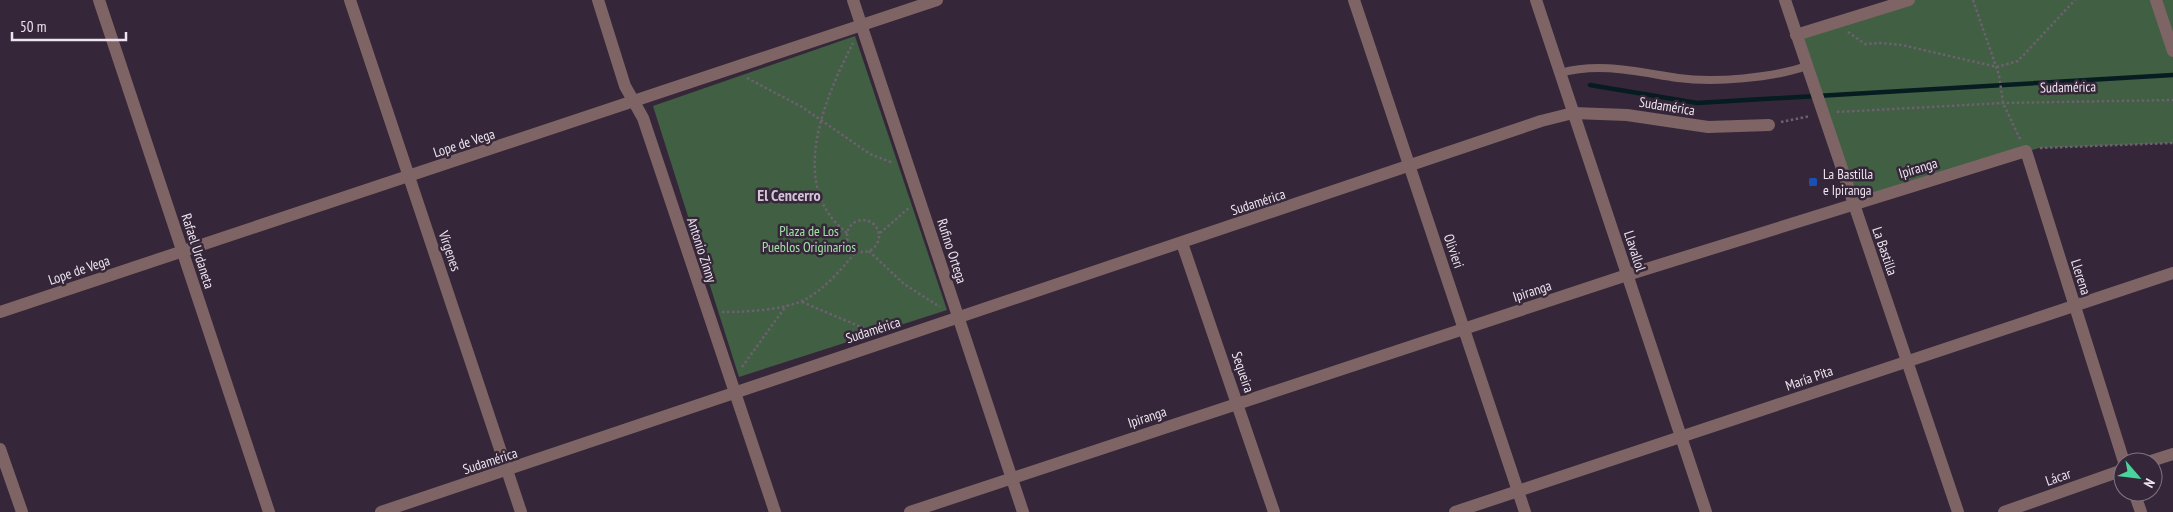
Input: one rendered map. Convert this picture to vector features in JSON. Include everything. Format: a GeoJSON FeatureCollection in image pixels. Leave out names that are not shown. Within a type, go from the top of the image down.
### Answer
{"type":"FeatureCollection","features":[{"type":"Feature","properties":{"kind":"street","name":"Rafael Urdaneta"},"geometry":{"type":"LineString","coordinates":[[99,0],[270,512]]}},
{"type":"Feature","properties":{"kind":"street","name":"Vírgenes"},"geometry":{"type":"LineString","coordinates":[[350,0],[521,512]]}},
{"type":"Feature","properties":{"kind":"street","name":"Antonio Zinny"},"geometry":{"type":"LineString","coordinates":[[598,0],[625,86],[643,118],[775,512]]}},
{"type":"Feature","properties":{"kind":"street","name":"Rufino Ortega"},"geometry":{"type":"LineString","coordinates":[[852,0],[1023,512]]}},
{"type":"Feature","properties":{"kind":"street","name":"Lope de Vega"},"geometry":{"type":"LineString","coordinates":[[0,312],[937,0]]}},
{"type":"Feature","properties":{"kind":"street","name":"Olivieri"},"geometry":{"type":"LineString","coordinates":[[1354,0],[1525,512]]}},
{"type":"Feature","properties":{"kind":"street","name":"Llavallol"},"geometry":{"type":"LineString","coordinates":[[1536,0],[1706,512]]}},
{"type":"Feature","properties":{"kind":"street","name":"La Bastilla"},"geometry":{"type":"LineString","coordinates":[[1785,0],[1852,204],[1958,512]]}},
{"type":"Feature","properties":{"kind":"street"},"geometry":{"type":"LineString","coordinates":[[1796,35],[1909,0]]}},
{"type":"Feature","properties":{"kind":"street"},"geometry":{"type":"LineString","coordinates":[[2156,0],[2173,51]]}},
{"type":"Feature","properties":{"kind":"street","name":"Sudamérica"},"geometry":{"type":"LineString","coordinates":[[381,512],[508,471],[734,392],[1410,167],[1541,121],[1573,113],[1627,115],[1708,127],[1769,125]]}},
{"type":"Feature","properties":{"kind":"street","name":"Ipiranga"},"geometry":{"type":"LineString","coordinates":[[910,512],[1238,402],[1627,276],[2026,151]]}},
{"type":"Feature","properties":{"kind":"street","name":"Llerena"},"geometry":{"type":"LineString","coordinates":[[2026,151],[2121,452]]}},
{"type":"Feature","properties":{"kind":"street","name":"Sequeira"},"geometry":{"type":"LineString","coordinates":[[1182,243],[1238,402],[1274,512]]}},
{"type":"Feature","properties":{"kind":"street","name":"María Pita"},"geometry":{"type":"LineString","coordinates":[[1455,512],[2074,304],[2173,273]]}},
{"type":"Feature","properties":{"kind":"street"},"geometry":{"type":"LineString","coordinates":[[0,449],[22,512]]}},
{"type":"Feature","properties":{"kind":"street","name":"Lácar"},"geometry":{"type":"LineString","coordinates":[[2004,512],[2113,474]]}},
{"type":"Feature","properties":{"kind":"lane"},"geometry":{"type":"LineString","coordinates":[[1560,72],[1578,68],[1614,68],[1695,80],[1787,73],[1807,66]]}},
{"type":"Feature","properties":{"kind":"path"},"geometry":{"type":"LineString","coordinates":[[1973,0],[2000,75],[2003,103],[2026,151],[2055,147],[2173,143]]}},
{"type":"Feature","properties":{"kind":"path"},"geometry":{"type":"LineString","coordinates":[[1835,23],[1865,44],[1902,45],[1997,67],[2018,61],[2075,0]]}},
{"type":"Feature","properties":{"kind":"path"},"geometry":{"type":"LineString","coordinates":[[861,26],[845,58],[821,120],[816,150],[815,180],[820,201],[828,214],[847,233],[849,244],[857,251],[869,251],[877,246],[880,233],[919,199]]}},
{"type":"Feature","properties":{"kind":"path"},"geometry":{"type":"LineString","coordinates":[[733,69],[821,120],[879,159],[889,163],[906,162]]}},
{"type":"Feature","properties":{"kind":"path","name":"Sudamérica"},"geometry":{"type":"LineString","coordinates":[[1769,125],[1821,110],[2003,103],[2173,100]]}},
{"type":"Feature","properties":{"kind":"path"},"geometry":{"type":"LineString","coordinates":[[847,233],[852,223],[862,219],[872,222],[880,233]]}},
{"type":"Feature","properties":{"kind":"path"},"geometry":{"type":"LineString","coordinates":[[707,312],[786,306],[800,302],[825,285],[857,251]]}},
{"type":"Feature","properties":{"kind":"path"},"geometry":{"type":"LineString","coordinates":[[869,251],[904,284],[958,318]]}},
{"type":"Feature","properties":{"kind":"path"},"geometry":{"type":"LineString","coordinates":[[800,302],[858,324],[887,341]]}},
{"type":"Feature","properties":{"kind":"path"},"geometry":{"type":"LineString","coordinates":[[730,379],[754,352],[786,306]]}},
{"type":"Feature","properties":{"kind":"green space"},"geometry":{"type":"Polygon","coordinates":[[[1909,0],[2173,0],[2173,143],[2039,148],[1852,204],[1796,35],[1909,0]]]}},
{"type":"Feature","properties":{"kind":"green space","name":"Plaza de Los Pueblos Originarios"},"geometry":{"type":"Polygon","coordinates":[[[855,36],[947,310],[739,377],[653,106],[855,36]]]}},
{"type":"Feature","properties":{"kind":"waterway"},"geometry":{"type":"LineString","coordinates":[[1590,85],[1697,103],[2173,75]]}},
{"type":"Feature","properties":{"kind":"place","name":"La Bastilla e Ipiranga"},"geometry":{"type":"Point","coordinates":[1813,182]}},
{"type":"Feature","properties":{"kind":"district","name":"El Cencerro"},"geometry":{"type":"Point","coordinates":[789,195]}}]}
